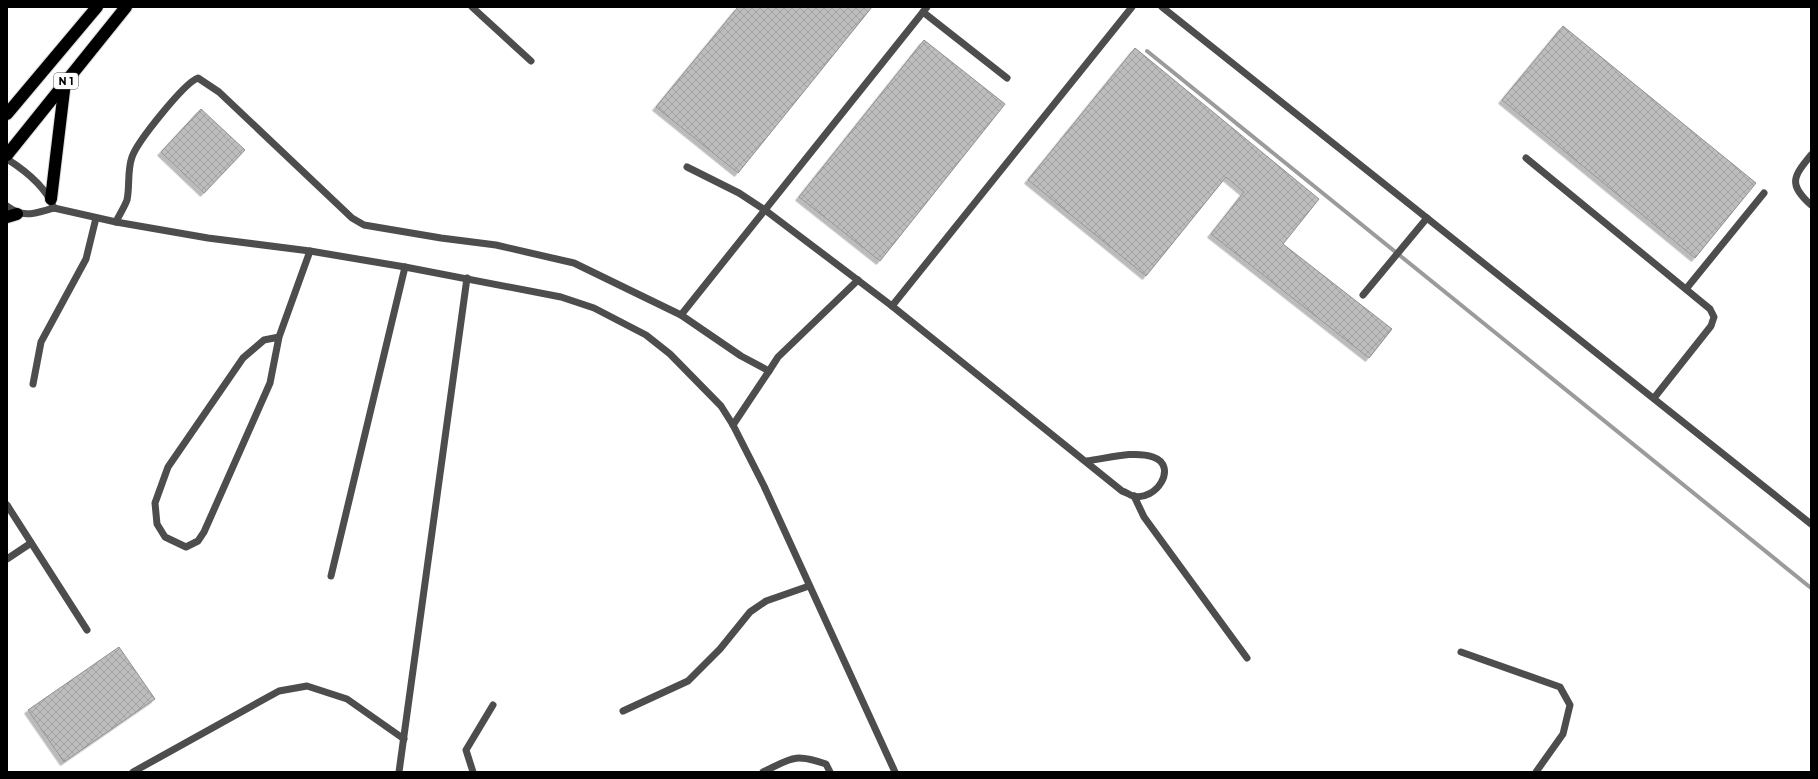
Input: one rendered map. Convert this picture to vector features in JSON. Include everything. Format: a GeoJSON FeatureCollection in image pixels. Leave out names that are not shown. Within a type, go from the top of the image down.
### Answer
{"type":"FeatureCollection","features":[{"type":"Feature","properties":{"kind":"highway","name":"N 1"},"geometry":{"type":"LineString","coordinates":[[7,114],[97,7]]}},
{"type":"Feature","properties":{"kind":"highway","name":"N 1"},"geometry":{"type":"LineString","coordinates":[[7,155],[126,7]]}},
{"type":"Feature","properties":{"kind":"highway"},"geometry":{"type":"LineString","coordinates":[[53,204],[65,82]]}},
{"type":"Feature","properties":{"kind":"street"},"geometry":{"type":"LineString","coordinates":[[472,7],[532,61]]}},
{"type":"Feature","properties":{"kind":"street"},"geometry":{"type":"LineString","coordinates":[[892,306],[1132,7]]}},
{"type":"Feature","properties":{"kind":"street"},"geometry":{"type":"LineString","coordinates":[[1162,7],[1811,524]]}},
{"type":"Feature","properties":{"kind":"street"},"geometry":{"type":"LineString","coordinates":[[681,315],[924,10],[1007,78]]}},
{"type":"Feature","properties":{"kind":"street"},"geometry":{"type":"LineString","coordinates":[[116,222],[127,200],[132,157],[138,146],[169,105],[191,80],[198,78],[219,92],[352,218],[364,224],[441,238],[496,245],[574,263],[681,315],[741,356],[769,371]]}},
{"type":"Feature","properties":{"kind":"street"},"geometry":{"type":"LineString","coordinates":[[1811,155],[1799,170],[1796,179],[1799,194],[1811,205]]}},
{"type":"Feature","properties":{"kind":"street"},"geometry":{"type":"LineString","coordinates":[[1526,158],[1710,309],[1714,317],[1711,326],[1654,398]]}},
{"type":"Feature","properties":{"kind":"street"},"geometry":{"type":"LineString","coordinates":[[7,160],[37,183],[53,204],[96,218],[208,238],[310,251],[405,267],[561,297],[594,308],[621,320],[646,335],[670,354],[721,406],[733,425],[764,486],[895,772]]}},
{"type":"Feature","properties":{"kind":"street"},"geometry":{"type":"LineString","coordinates":[[687,167],[739,193],[765,210],[892,306],[1122,491],[1134,496],[1146,496],[1161,484],[1164,475],[1164,467],[1159,460],[1144,455],[1129,455],[1086,461]]}},
{"type":"Feature","properties":{"kind":"street"},"geometry":{"type":"LineString","coordinates":[[1686,289],[1764,193]]}},
{"type":"Feature","properties":{"kind":"street"},"geometry":{"type":"LineString","coordinates":[[10,212],[31,214],[53,204]]}},
{"type":"Feature","properties":{"kind":"street"},"geometry":{"type":"LineString","coordinates":[[33,384],[41,342],[86,259],[96,218]]}},
{"type":"Feature","properties":{"kind":"street"},"geometry":{"type":"LineString","coordinates":[[1363,295],[1427,218]]}},
{"type":"Feature","properties":{"kind":"street"},"geometry":{"type":"LineString","coordinates":[[279,337],[264,340],[242,358],[168,467],[155,503],[157,524],[165,537],[186,547],[198,541],[204,532],[270,383],[279,337],[310,251]]}},
{"type":"Feature","properties":{"kind":"street"},"geometry":{"type":"LineString","coordinates":[[331,576],[405,267]]}},
{"type":"Feature","properties":{"kind":"street"},"geometry":{"type":"LineString","coordinates":[[399,772],[467,278]]}},
{"type":"Feature","properties":{"kind":"street"},"geometry":{"type":"LineString","coordinates":[[733,425],[778,357],[858,280]]}},
{"type":"Feature","properties":{"kind":"street"},"geometry":{"type":"LineString","coordinates":[[1134,496],[1144,517],[1247,658]]}},
{"type":"Feature","properties":{"kind":"street"},"geometry":{"type":"LineString","coordinates":[[7,506],[87,630]]}},
{"type":"Feature","properties":{"kind":"street"},"geometry":{"type":"LineString","coordinates":[[7,559],[31,543]]}},
{"type":"Feature","properties":{"kind":"street"},"geometry":{"type":"LineString","coordinates":[[623,711],[688,681],[720,649],[750,612],[766,601],[809,586]]}},
{"type":"Feature","properties":{"kind":"street"},"geometry":{"type":"LineString","coordinates":[[1461,652],[1560,687],[1570,705],[1563,734],[1536,772]]}},
{"type":"Feature","properties":{"kind":"street"},"geometry":{"type":"LineString","coordinates":[[133,772],[279,691],[307,686],[347,699],[404,739]]}},
{"type":"Feature","properties":{"kind":"street"},"geometry":{"type":"LineString","coordinates":[[473,772],[466,750],[493,704]]}},
{"type":"Feature","properties":{"kind":"street"},"geometry":{"type":"LineString","coordinates":[[763,772],[793,757],[806,758],[826,764],[830,772]]}},
{"type":"Feature","properties":{"kind":"building"},"geometry":{"type":"Polygon","coordinates":[[[738,7],[872,7],[738,173],[656,107],[738,7]]]}},
{"type":"Feature","properties":{"kind":"building"},"geometry":{"type":"Polygon","coordinates":[[[1563,26],[1756,183],[1695,258],[1502,100],[1563,26]]]}},
{"type":"Feature","properties":{"kind":"building"},"geometry":{"type":"Polygon","coordinates":[[[924,40],[1005,104],[880,261],[799,197],[924,40]]]}},
{"type":"Feature","properties":{"kind":"building"},"geometry":{"type":"Polygon","coordinates":[[[1135,48],[1319,199],[1283,244],[1392,329],[1369,358],[1211,234],[1244,192],[1226,177],[1146,276],[1028,180],[1135,48]]]}},
{"type":"Feature","properties":{"kind":"building"},"geometry":{"type":"Polygon","coordinates":[[[201,109],[245,150],[204,193],[161,152],[201,109]]]}},
{"type":"Feature","properties":{"kind":"building"},"geometry":{"type":"Polygon","coordinates":[[[119,647],[155,699],[64,762],[28,710],[119,647]]]}},
{"type":"Feature","properties":{"kind":"waterway"},"geometry":{"type":"LineString","coordinates":[[1147,51],[1811,588]]}}]}
